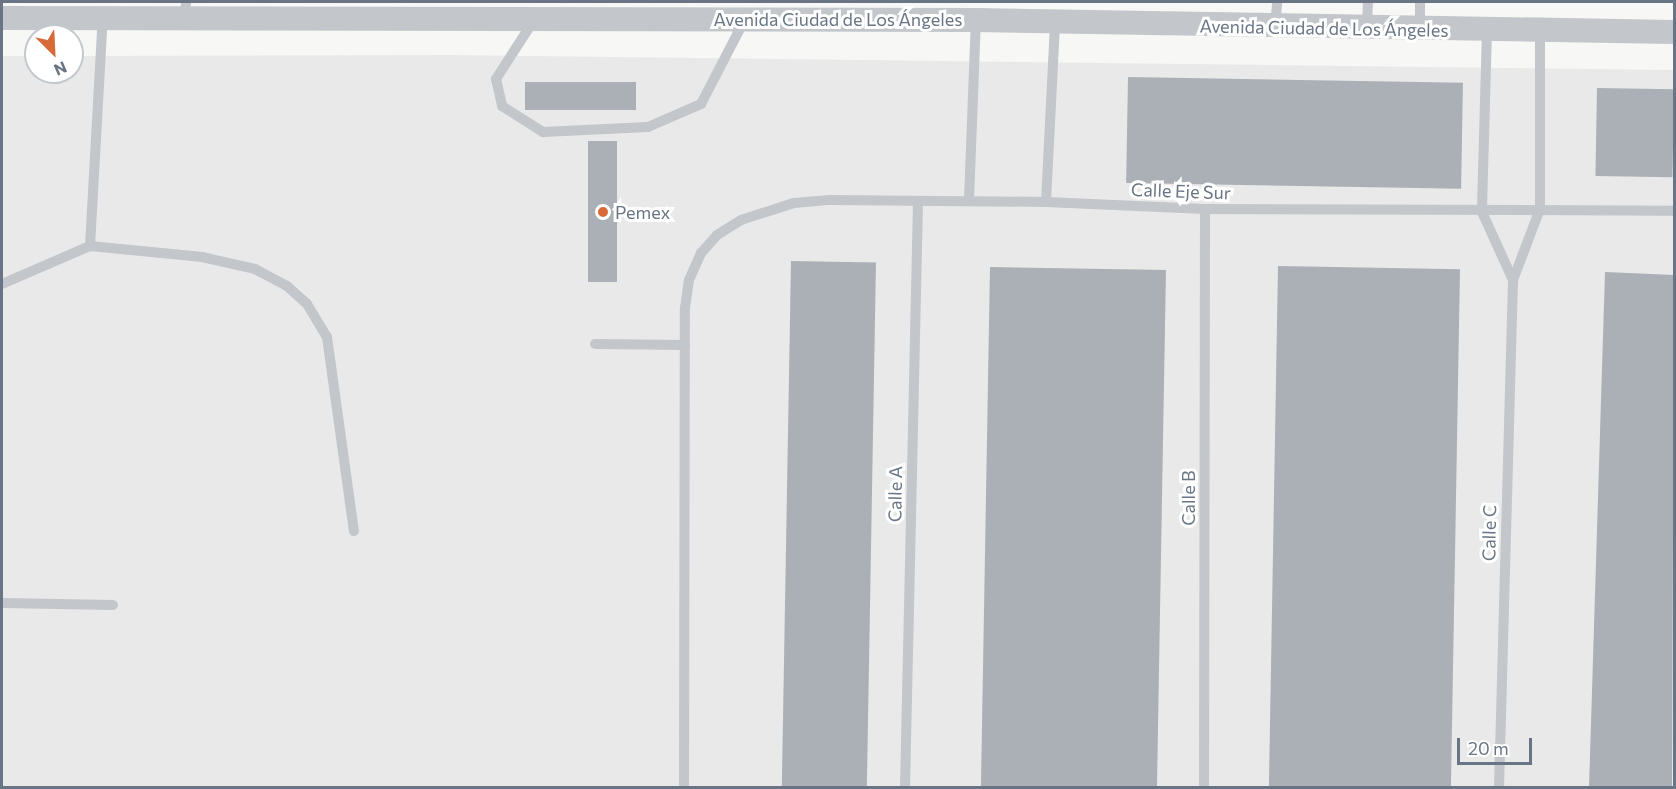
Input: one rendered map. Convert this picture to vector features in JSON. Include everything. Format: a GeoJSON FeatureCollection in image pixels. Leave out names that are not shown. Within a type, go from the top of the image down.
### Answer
{"type":"FeatureCollection","features":[{"type":"Feature","properties":{"kind":"street","name":"Avenida Ciudad de Los Ángeles"},"geometry":{"type":"LineString","coordinates":[[2,18],[103,16],[185,9],[535,18],[976,20],[1275,27],[1674,32]]}},
{"type":"Feature","properties":{"kind":"lane"},"geometry":{"type":"LineString","coordinates":[[1275,27],[1277,2]]}},
{"type":"Feature","properties":{"kind":"lane"},"geometry":{"type":"LineString","coordinates":[[1367,28],[1368,2]]}},
{"type":"Feature","properties":{"kind":"lane"},"geometry":{"type":"LineString","coordinates":[[1420,2],[1420,28]]}},
{"type":"Feature","properties":{"kind":"lane"},"geometry":{"type":"LineString","coordinates":[[90,246],[94,127],[103,16]]}},
{"type":"Feature","properties":{"kind":"lane"},"geometry":{"type":"LineString","coordinates":[[535,18],[496,79],[502,106],[543,132],[648,127],[701,104],[745,19]]}},
{"type":"Feature","properties":{"kind":"lane"},"geometry":{"type":"LineString","coordinates":[[969,200],[976,20]]}},
{"type":"Feature","properties":{"kind":"lane"},"geometry":{"type":"LineString","coordinates":[[1046,202],[1055,23]]}},
{"type":"Feature","properties":{"kind":"lane","name":"Calle C"},"geometry":{"type":"LineString","coordinates":[[1487,30],[1482,212],[1513,280]]}},
{"type":"Feature","properties":{"kind":"lane","name":"Calle C"},"geometry":{"type":"LineString","coordinates":[[1499,788],[1513,280],[1540,209],[1540,30]]}},
{"type":"Feature","properties":{"kind":"lane","name":"Calle Eje Sur"},"geometry":{"type":"LineString","coordinates":[[685,345],[689,280],[701,253],[717,235],[741,220],[794,203],[969,200],[1205,209],[1482,212],[1540,209],[1674,211]]}},
{"type":"Feature","properties":{"kind":"lane","name":"Calle A"},"geometry":{"type":"LineString","coordinates":[[905,788],[918,202]]}},
{"type":"Feature","properties":{"kind":"lane","name":"Calle B"},"geometry":{"type":"LineString","coordinates":[[1204,788],[1205,209]]}},
{"type":"Feature","properties":{"kind":"lane"},"geometry":{"type":"LineString","coordinates":[[2,284],[90,246],[202,257],[255,269],[287,286],[307,304],[327,337],[354,531]]}},
{"type":"Feature","properties":{"kind":"lane"},"geometry":{"type":"LineString","coordinates":[[595,344],[685,345],[684,788]]}},
{"type":"Feature","properties":{"kind":"lane"},"geometry":{"type":"LineString","coordinates":[[2,603],[113,605]]}},
{"type":"Feature","properties":{"kind":"shaded area"},"geometry":{"type":"Polygon","coordinates":[[[454,55],[1674,70],[1674,787],[2,787],[2,56],[24,56],[24,84],[84,84],[84,56],[454,55]]]}},
{"type":"Feature","properties":{"kind":"building"},"geometry":{"type":"Polygon","coordinates":[[[1128,77],[1463,83],[1461,189],[1126,183],[1128,77]]]}},
{"type":"Feature","properties":{"kind":"building"},"geometry":{"type":"Polygon","coordinates":[[[525,82],[636,82],[636,110],[525,110],[525,82]]]}},
{"type":"Feature","properties":{"kind":"building"},"geometry":{"type":"Polygon","coordinates":[[[1597,88],[1674,89],[1672,177],[1595,176],[1597,88]]]}},
{"type":"Feature","properties":{"kind":"building","name":"Pemex"},"geometry":{"type":"Polygon","coordinates":[[[588,141],[617,141],[617,282],[588,282],[588,141]]]}},
{"type":"Feature","properties":{"kind":"building"},"geometry":{"type":"Polygon","coordinates":[[[791,261],[876,262],[867,788],[782,788],[791,261]]]}},
{"type":"Feature","properties":{"kind":"building"},"geometry":{"type":"Polygon","coordinates":[[[1278,266],[1460,269],[1451,788],[1269,788],[1278,266]]]}},
{"type":"Feature","properties":{"kind":"building"},"geometry":{"type":"Polygon","coordinates":[[[990,267],[1166,270],[1157,788],[981,788],[990,267]]]}},
{"type":"Feature","properties":{"kind":"building"},"geometry":{"type":"Polygon","coordinates":[[[1605,272],[1674,275],[1672,788],[1589,788],[1605,272]]]}},
{"type":"Feature","properties":{"kind":"place","name":"Pemex"},"geometry":{"type":"Point","coordinates":[603,212]}}]}
